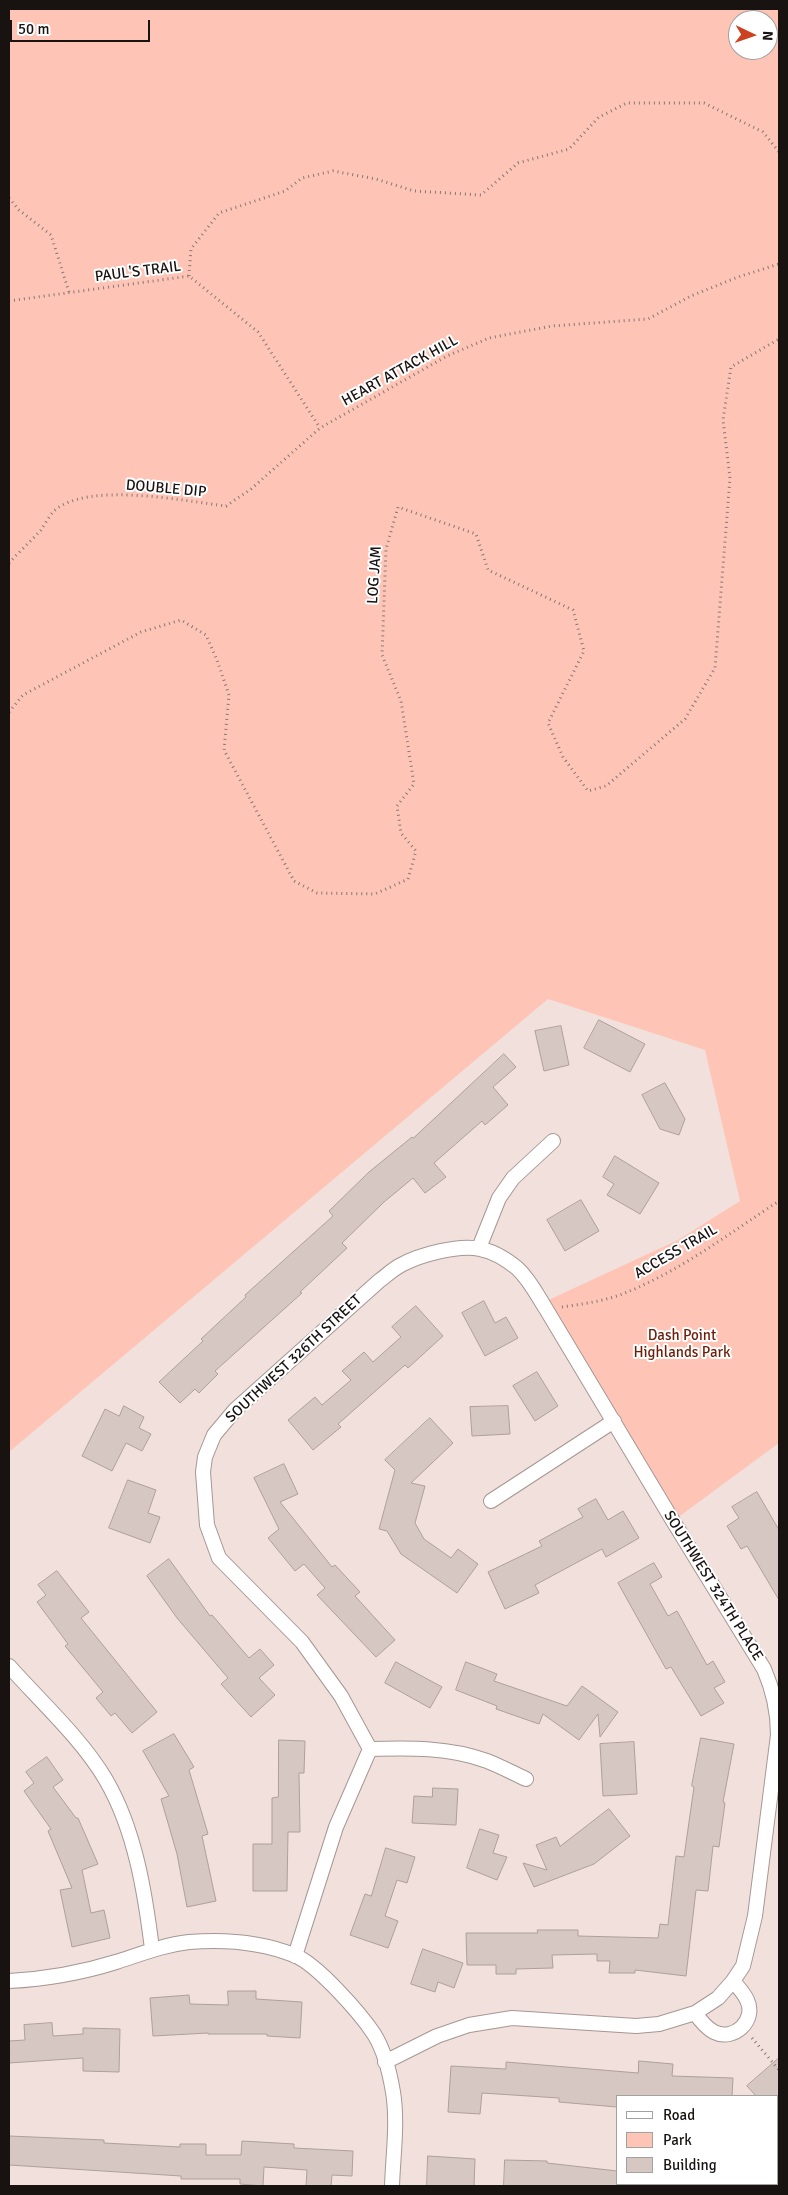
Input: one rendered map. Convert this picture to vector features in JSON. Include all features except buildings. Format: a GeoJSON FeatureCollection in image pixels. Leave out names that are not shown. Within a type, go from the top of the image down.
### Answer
{"type":"FeatureCollection","features":[{"type":"Feature","properties":{"kind":"street"},"geometry":{"type":"LineString","coordinates":[[479,1248],[499,1198],[513,1178],[553,1141]]}},
{"type":"Feature","properties":{"kind":"street","name":"SOUTHWEST 324TH PLACE"},"geometry":{"type":"LineString","coordinates":[[385,2062],[437,2036],[469,2026],[512,2018],[636,2026],[660,2024],[695,2013],[718,1998],[733,1981],[742,1966],[755,1916],[778,1735],[778,1712],[774,1694],[764,1669],[529,1281],[502,1258],[479,1248]]}},
{"type":"Feature","properties":{"kind":"street","name":"SOUTHWEST 326TH STREET"},"geometry":{"type":"LineString","coordinates":[[370,1749],[341,1696],[302,1642],[219,1558],[207,1525],[202,1472],[205,1457],[214,1436],[235,1410],[379,1281],[400,1266],[418,1257],[454,1249],[479,1248]]}},
{"type":"Feature","properties":{"kind":"street"},"geometry":{"type":"LineString","coordinates":[[491,1501],[614,1421]]}},
{"type":"Feature","properties":{"kind":"street"},"geometry":{"type":"LineString","coordinates":[[9,1666],[86,1752],[106,1780],[127,1827],[140,1872],[152,1949]]}},
{"type":"Feature","properties":{"kind":"street"},"geometry":{"type":"LineString","coordinates":[[295,1956],[336,1827],[370,1749],[414,1747],[471,1755],[488,1761],[526,1780]]}},
{"type":"Feature","properties":{"kind":"street"},"geometry":{"type":"LineString","coordinates":[[9,1981],[76,1973],[117,1962],[152,1949],[189,1942],[223,1941],[254,1944],[295,1956],[321,1975],[357,2013],[375,2036],[385,2062],[393,2093],[395,2122],[392,2186]]}},
{"type":"Feature","properties":{"kind":"street"},"geometry":{"type":"LineString","coordinates":[[695,2013],[707,2027],[722,2035],[730,2034],[743,2027],[748,2018],[748,2002],[733,1981]]}},
{"type":"Feature","properties":{"kind":"path"},"geometry":{"type":"LineString","coordinates":[[189,276],[191,249],[219,213],[285,190],[302,178],[333,171],[376,179],[414,191],[481,195],[518,162],[569,148],[599,117],[627,104],[704,103],[763,132],[779,152]]}},
{"type":"Feature","properties":{"kind":"path"},"geometry":{"type":"LineString","coordinates":[[9,198],[19,210],[51,235],[69,292]]}},
{"type":"Feature","properties":{"kind":"path","name":"HEART ATTACK HILL"},"geometry":{"type":"LineString","coordinates":[[320,428],[447,356],[489,338],[552,326],[648,319],[691,296],[738,277],[779,264]]}},
{"type":"Feature","properties":{"kind":"path","name":"PAUL'S TRAIL"},"geometry":{"type":"LineString","coordinates":[[9,301],[189,276],[258,332],[320,428]]}},
{"type":"Feature","properties":{"kind":"path","name":"LOG JAM"},"geometry":{"type":"LineString","coordinates":[[9,712],[23,695],[141,632],[181,620],[206,635],[217,660],[229,695],[224,750],[294,880],[317,893],[375,894],[408,879],[416,851],[401,833],[397,806],[414,784],[401,701],[382,655],[386,549],[398,507],[476,534],[488,570],[573,610],[584,651],[548,723],[563,757],[588,791],[606,786],[685,719],[715,668],[730,478],[723,420],[731,367],[779,339]]}},
{"type":"Feature","properties":{"kind":"path","name":"DOUBLE DIP"},"geometry":{"type":"LineString","coordinates":[[9,563],[41,530],[54,511],[72,500],[97,494],[150,497],[226,506],[251,489],[320,428]]}},
{"type":"Feature","properties":{"kind":"path","name":"ACCESS TRAIL"},"geometry":{"type":"LineString","coordinates":[[546,1309],[587,1303],[624,1294],[655,1279],[779,1201]]}},
{"type":"Feature","properties":{"kind":"path"},"geometry":{"type":"LineString","coordinates":[[743,2027],[779,2070]]}},
{"type":"Feature","properties":{"kind":"green space","name":"Dash Point Highlands Park"},"geometry":{"type":"Polygon","coordinates":[[[9,9],[779,9],[779,1443],[673,1521],[542,1303],[678,1240],[740,1201],[705,1050],[548,999],[9,1452],[9,9]]]}}]}
